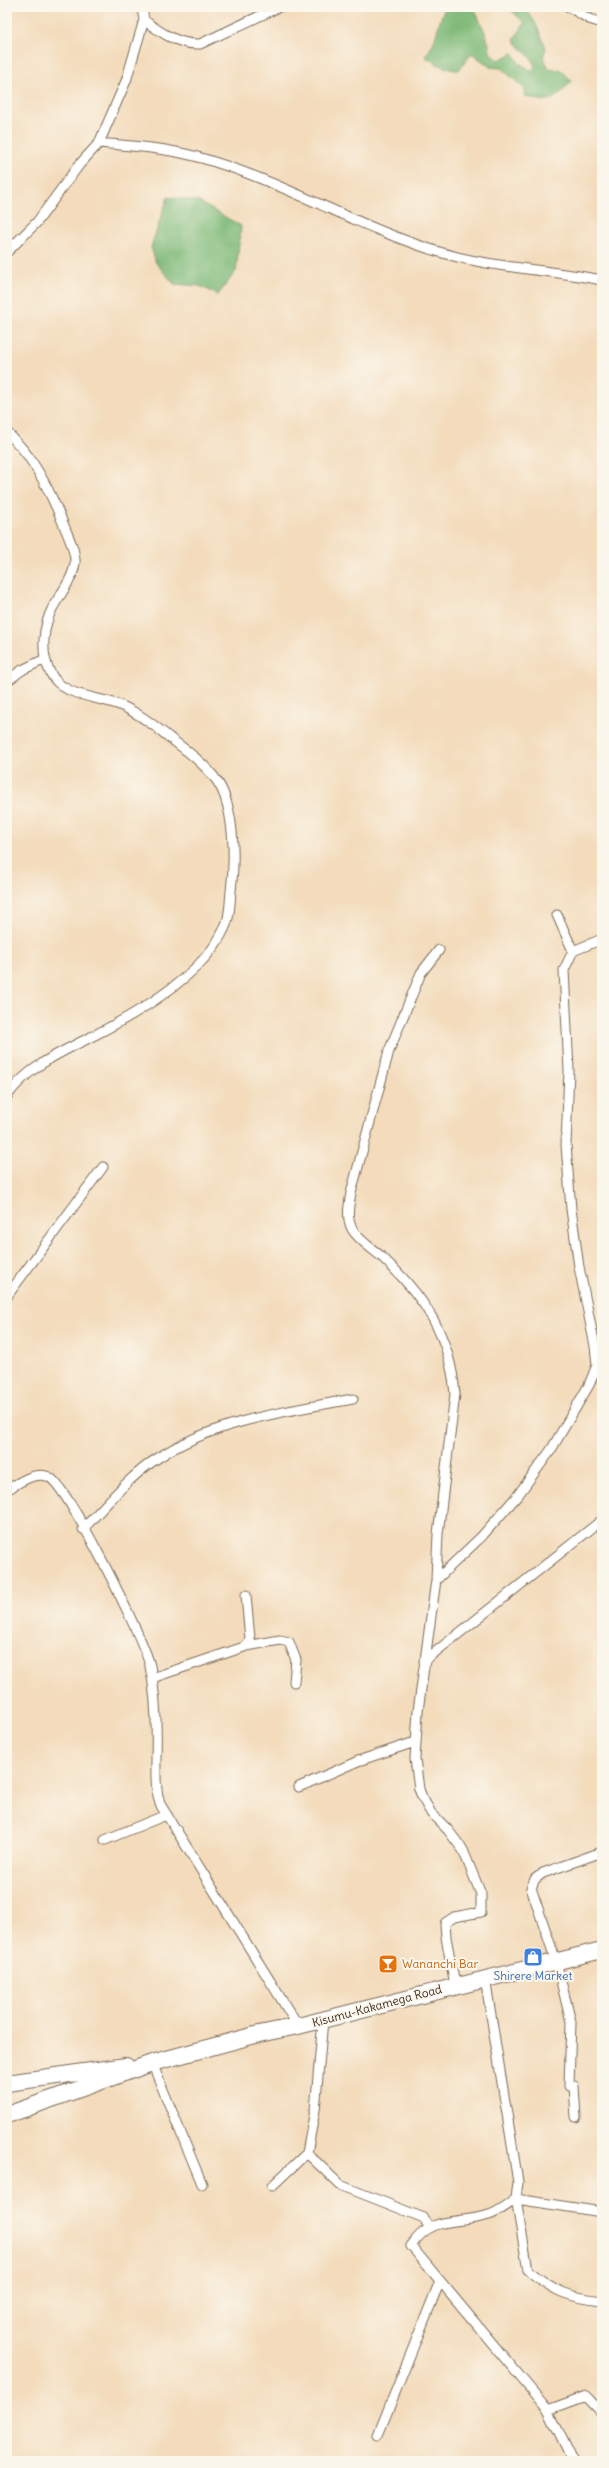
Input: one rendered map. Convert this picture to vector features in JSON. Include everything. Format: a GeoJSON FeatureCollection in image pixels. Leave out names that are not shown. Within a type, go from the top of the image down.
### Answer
{"type":"FeatureCollection","features":[{"type":"Feature","properties":{"kind":"highway","name":"Kisumu-Kakamega Road"},"geometry":{"type":"LineString","coordinates":[[7,2116],[152,2063],[259,2034],[323,2020],[455,1985],[602,1951]]}},
{"type":"Feature","properties":{"kind":"highway","name":"Kisumu-Kakamega Road"},"geometry":{"type":"LineString","coordinates":[[7,2083],[152,2063]]}},
{"type":"Feature","properties":{"kind":"street"},"geometry":{"type":"LineString","coordinates":[[7,252],[37,222],[79,165],[99,143],[126,81],[144,20],[142,7]]}},
{"type":"Feature","properties":{"kind":"street"},"geometry":{"type":"LineString","coordinates":[[144,20],[177,41],[188,44],[200,44],[279,7]]}},
{"type":"Feature","properties":{"kind":"street"},"geometry":{"type":"LineString","coordinates":[[569,7],[589,19],[602,23]]}},
{"type":"Feature","properties":{"kind":"street"},"geometry":{"type":"LineString","coordinates":[[99,143],[171,151],[209,160],[245,172],[344,217],[434,251],[497,264],[556,271],[602,280]]}},
{"type":"Feature","properties":{"kind":"street"},"geometry":{"type":"LineString","coordinates":[[7,432],[27,454],[50,490],[71,542],[75,562],[68,583],[52,609],[44,639],[43,652],[56,683],[75,693],[121,705],[154,725],[190,753],[217,781],[230,820],[235,866],[226,924],[216,944],[203,958],[173,986],[146,1007],[30,1070],[7,1096]]}},
{"type":"Feature","properties":{"kind":"street"},"geometry":{"type":"LineString","coordinates":[[7,681],[22,670],[45,659]]}},
{"type":"Feature","properties":{"kind":"street"},"geometry":{"type":"LineString","coordinates":[[557,915],[573,950]]}},
{"type":"Feature","properties":{"kind":"street"},"geometry":{"type":"LineString","coordinates":[[436,1580],[482,1536],[518,1495],[550,1450],[588,1385],[597,1364],[599,1352],[578,1260],[566,1145],[568,1070],[564,970],[573,950],[602,939]]}},
{"type":"Feature","properties":{"kind":"street"},"geometry":{"type":"LineString","coordinates":[[440,950],[421,973],[389,1051],[351,1193],[348,1215],[357,1235],[383,1258],[425,1304],[440,1332],[453,1371],[455,1394],[438,1534],[436,1580],[424,1660],[415,1742],[417,1777],[422,1797],[431,1813],[460,1845],[482,1899],[480,1913],[454,1917],[445,1923],[446,1937],[455,1985]]}},
{"type":"Feature","properties":{"kind":"street"},"geometry":{"type":"LineString","coordinates":[[7,1296],[102,1167]]}},
{"type":"Feature","properties":{"kind":"street"},"geometry":{"type":"LineString","coordinates":[[84,1529],[128,1481],[161,1456],[205,1434],[239,1422],[353,1399]]}},
{"type":"Feature","properties":{"kind":"street"},"geometry":{"type":"LineString","coordinates":[[7,1490],[30,1477],[41,1475],[50,1478],[68,1500],[126,1605],[148,1658],[152,1678],[155,1720],[156,1786],[166,1814],[298,2026]]}},
{"type":"Feature","properties":{"kind":"street"},"geometry":{"type":"LineString","coordinates":[[424,1660],[602,1520]]}},
{"type":"Feature","properties":{"kind":"street"},"geometry":{"type":"LineString","coordinates":[[246,1595],[250,1639],[247,1646]]}},
{"type":"Feature","properties":{"kind":"street"},"geometry":{"type":"LineString","coordinates":[[152,1678],[247,1646],[280,1640],[289,1642],[296,1660],[294,1682]]}},
{"type":"Feature","properties":{"kind":"street"},"geometry":{"type":"LineString","coordinates":[[299,1787],[358,1761],[415,1742]]}},
{"type":"Feature","properties":{"kind":"street"},"geometry":{"type":"LineString","coordinates":[[104,1840],[166,1814]]}},
{"type":"Feature","properties":{"kind":"street"},"geometry":{"type":"LineString","coordinates":[[576,2118],[574,2086],[569,2086],[570,2022],[556,1961],[532,1892],[532,1884],[542,1873],[602,1852]]}},
{"type":"Feature","properties":{"kind":"street"},"geometry":{"type":"LineString","coordinates":[[485,1978],[518,2182],[516,2199],[528,2270],[540,2280],[573,2298],[602,2301]]}},
{"type":"Feature","properties":{"kind":"street"},"geometry":{"type":"LineString","coordinates":[[272,2186],[307,2153],[315,2110],[323,2020]]}},
{"type":"Feature","properties":{"kind":"street"},"geometry":{"type":"LineString","coordinates":[[152,2063],[202,2184]]}},
{"type":"Feature","properties":{"kind":"street"},"geometry":{"type":"LineString","coordinates":[[307,2153],[340,2185],[424,2218],[428,2227]]}},
{"type":"Feature","properties":{"kind":"street"},"geometry":{"type":"LineString","coordinates":[[573,2461],[548,2410],[411,2246],[418,2236],[428,2227],[440,2223],[490,2215],[516,2199],[602,2212]]}},
{"type":"Feature","properties":{"kind":"street"},"geometry":{"type":"LineString","coordinates":[[378,2435],[440,2280]]}},
{"type":"Feature","properties":{"kind":"street"},"geometry":{"type":"LineString","coordinates":[[548,2410],[586,2396],[602,2413]]}},
{"type":"Feature","properties":{"kind":"green space"},"geometry":{"type":"Polygon","coordinates":[[[446,7],[474,7],[490,47],[490,53],[499,60],[513,53],[519,63],[532,71],[535,66],[533,62],[514,39],[525,23],[508,7],[524,8],[532,17],[539,31],[546,48],[543,57],[550,70],[560,69],[572,81],[561,93],[552,99],[541,100],[525,96],[525,89],[501,68],[490,67],[472,53],[459,70],[446,68],[437,64],[425,56],[433,44],[440,19],[446,7]]]}},
{"type":"Feature","properties":{"kind":"green space"},"geometry":{"type":"Polygon","coordinates":[[[168,197],[197,201],[241,226],[236,271],[218,295],[200,286],[174,284],[156,263],[151,247],[168,197]]]}},
{"type":"Feature","properties":{"kind":"place","name":"Shirere Market"},"geometry":{"type":"Point","coordinates":[533,1957]}},
{"type":"Feature","properties":{"kind":"place","name":"Wananchi Bar"},"geometry":{"type":"Point","coordinates":[388,1964]}}]}
